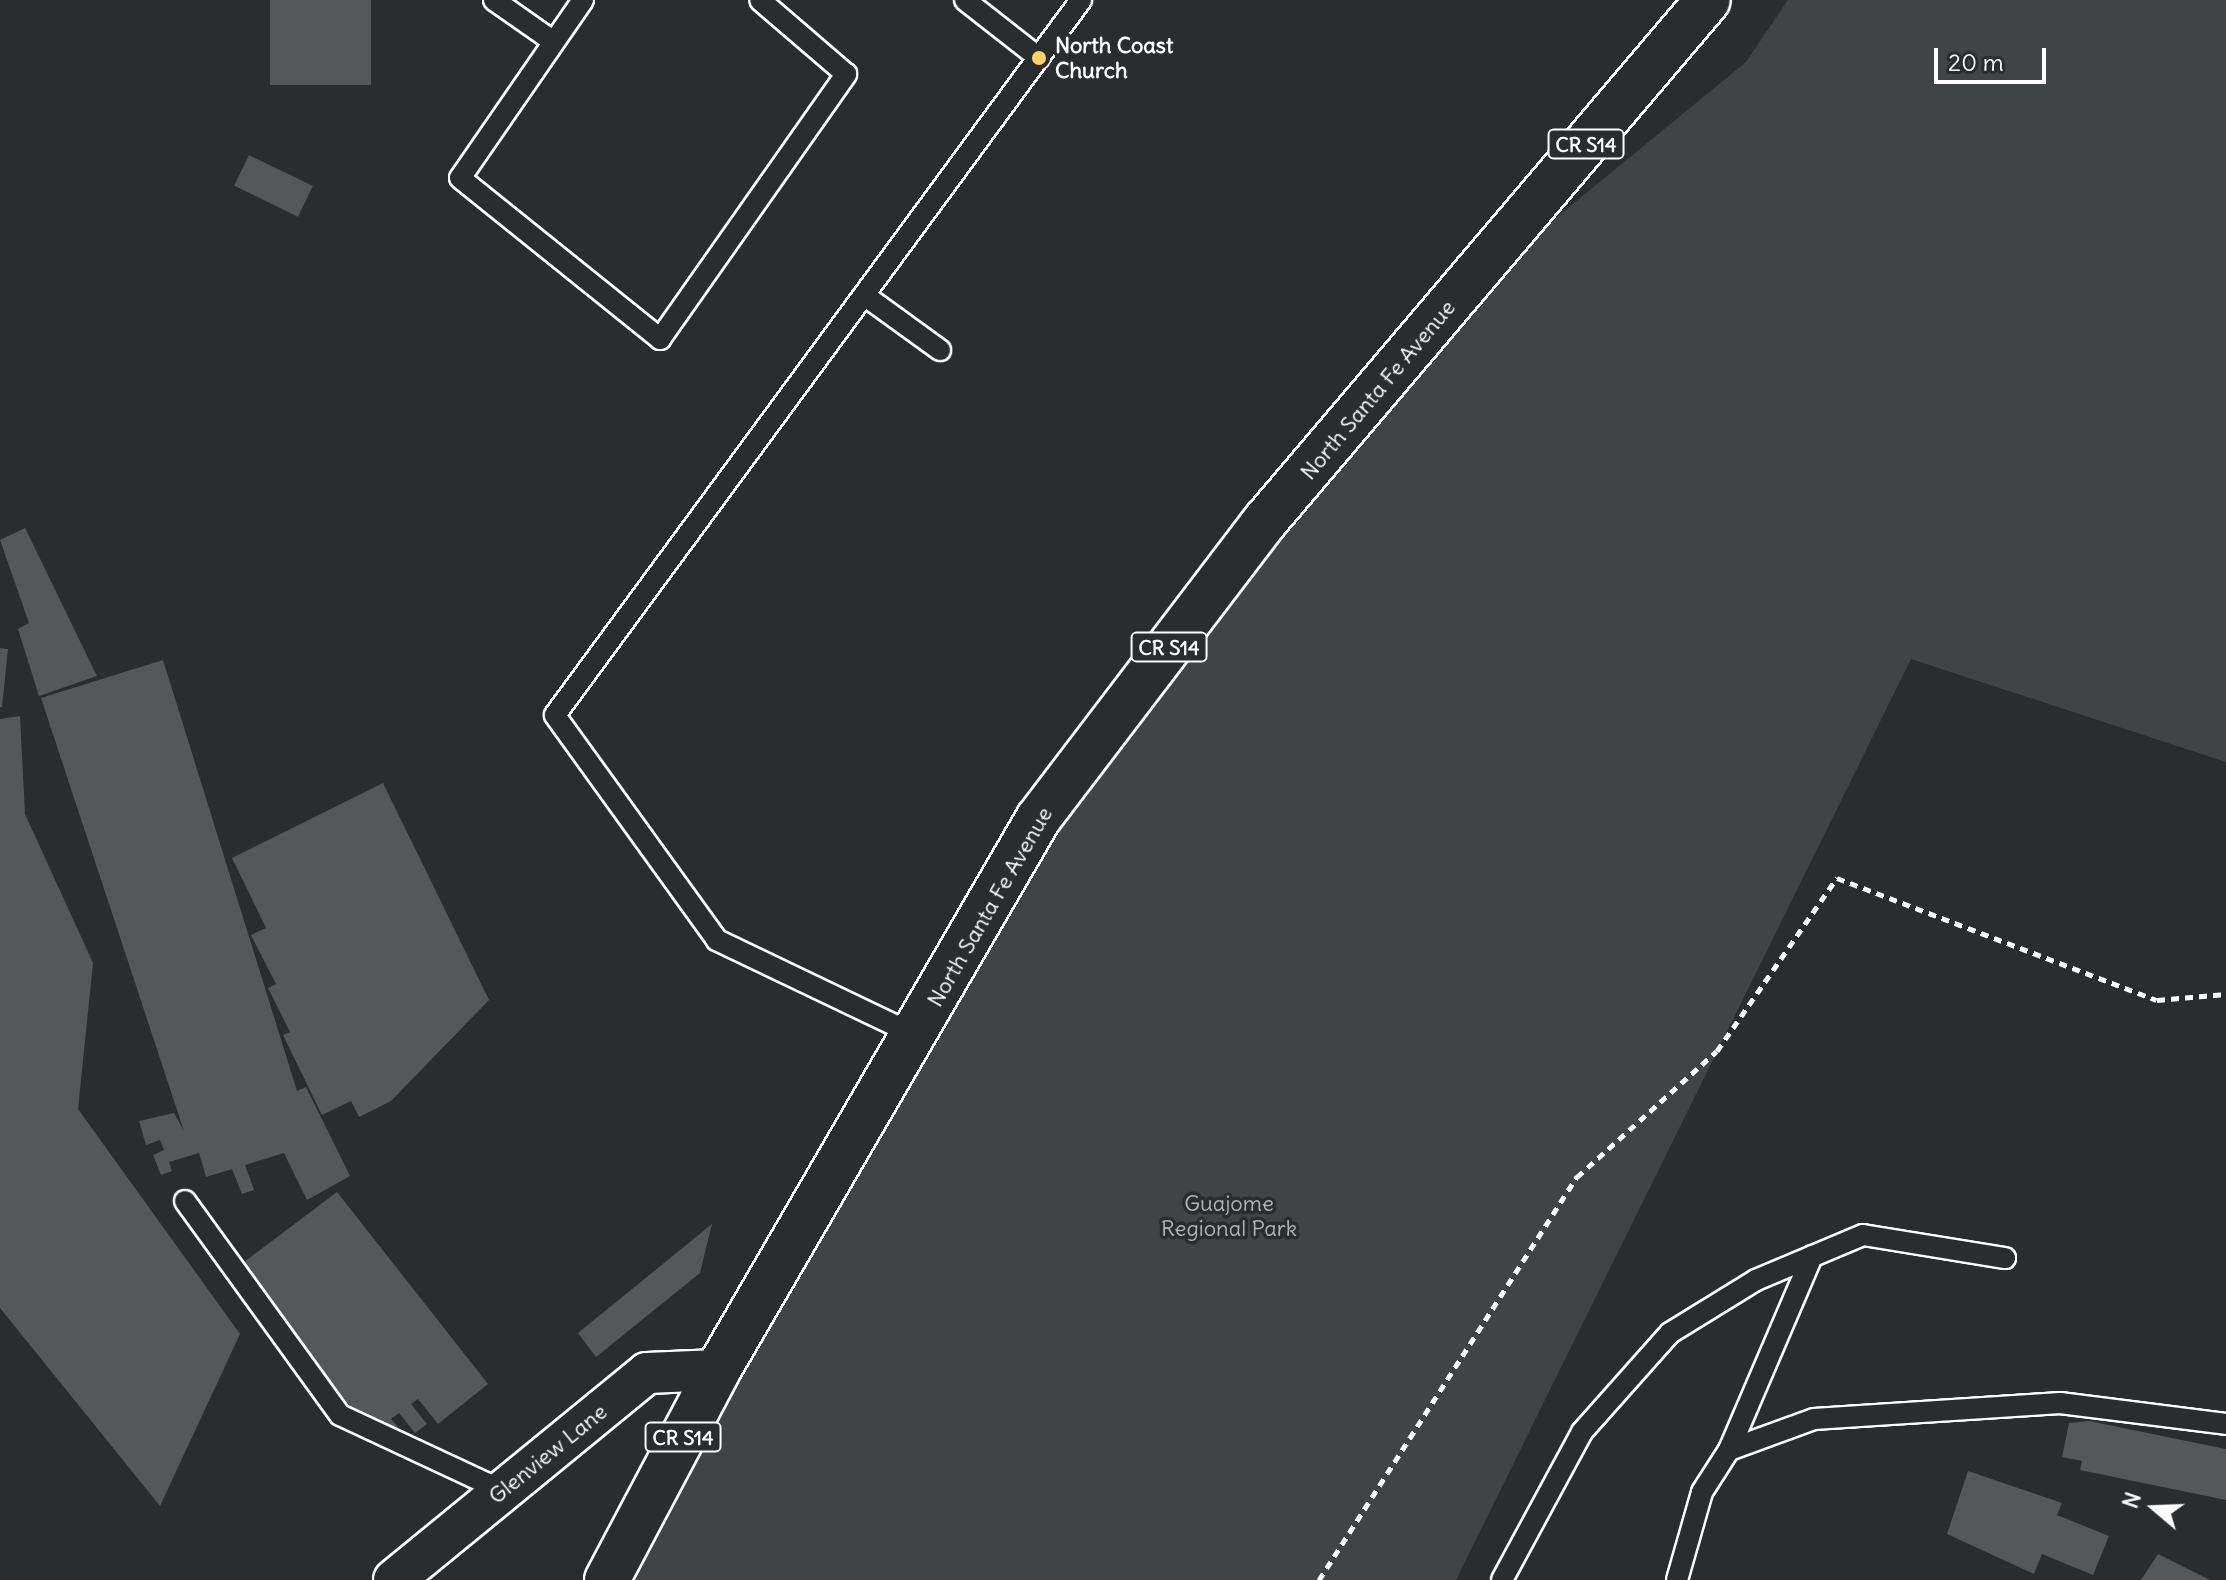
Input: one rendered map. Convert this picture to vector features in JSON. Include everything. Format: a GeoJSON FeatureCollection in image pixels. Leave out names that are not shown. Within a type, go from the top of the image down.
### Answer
{"type":"FeatureCollection","features":[{"type":"Feature","properties":{"kind":"main road","name":"North Santa Fe Avenue"},"geometry":{"type":"LineString","coordinates":[[607,1580],[718,1370],[1038,819],[1266,520],[1708,0]]}},
{"type":"Feature","properties":{"kind":"street","name":"Glenview Lane"},"geometry":{"type":"LineString","coordinates":[[394,1580],[647,1373],[718,1370]]}},
{"type":"Feature","properties":{"kind":"lane"},"geometry":{"type":"LineString","coordinates":[[494,0],[554,42]]}},
{"type":"Feature","properties":{"kind":"lane"},"geometry":{"type":"LineString","coordinates":[[583,0],[460,178],[660,339],[846,74],[760,0]]}},
{"type":"Feature","properties":{"kind":"lane"},"geometry":{"type":"LineString","coordinates":[[965,0],[1039,58]]}},
{"type":"Feature","properties":{"kind":"lane"},"geometry":{"type":"LineString","coordinates":[[915,1035],[717,940],[555,715],[1081,0]]}},
{"type":"Feature","properties":{"kind":"lane"},"geometry":{"type":"LineString","coordinates":[[864,295],[940,350]]}},
{"type":"Feature","properties":{"kind":"lane"},"geometry":{"type":"LineString","coordinates":[[185,1201],[340,1415],[503,1491]]}},
{"type":"Feature","properties":{"kind":"lane"},"geometry":{"type":"LineString","coordinates":[[1502,1580],[1582,1432],[1670,1333],[1756,1280],[1863,1235],[2005,1258]]}},
{"type":"Feature","properties":{"kind":"lane"},"geometry":{"type":"LineString","coordinates":[[1677,1580],[1702,1492],[1729,1450],[1812,1256]]}},
{"type":"Feature","properties":{"kind":"lane"},"geometry":{"type":"LineString","coordinates":[[1729,1450],[1814,1419],[2060,1403],[2226,1424]]}},
{"type":"Feature","properties":{"kind":"path"},"geometry":{"type":"LineString","coordinates":[[1319,1580],[1577,1177],[1717,1051],[1837,878],[2157,1000],[2226,994]]}},
{"type":"Feature","properties":{"kind":"green space","name":"Guajome Regional Park"},"geometry":{"type":"Polygon","coordinates":[[[1788,0],[2226,0],[2226,762],[1911,659],[1456,1580],[610,1580],[980,913],[1468,290],[1746,62],[1788,0]]]}},
{"type":"Feature","properties":{"kind":"building"},"geometry":{"type":"Polygon","coordinates":[[[270,0],[371,0],[371,85],[270,85],[270,0]]]}},
{"type":"Feature","properties":{"kind":"building"},"geometry":{"type":"Polygon","coordinates":[[[249,155],[313,186],[298,217],[234,186],[249,155]]]}},
{"type":"Feature","properties":{"kind":"building"},"geometry":{"type":"Polygon","coordinates":[[[25,528],[97,676],[39,696],[18,629],[29,623],[0,540],[25,528]]]}},
{"type":"Feature","properties":{"kind":"building"},"geometry":{"type":"Polygon","coordinates":[[[0,648],[8,649],[2,707],[0,707],[0,648]]]}},
{"type":"Feature","properties":{"kind":"building"},"geometry":{"type":"Polygon","coordinates":[[[163,660],[297,1091],[306,1087],[350,1176],[307,1200],[284,1153],[245,1165],[254,1190],[242,1194],[232,1169],[206,1177],[199,1153],[169,1162],[172,1171],[161,1175],[153,1155],[164,1150],[160,1140],[146,1145],[139,1121],[174,1113],[184,1131],[41,698],[163,660]]]}},
{"type":"Feature","properties":{"kind":"building"},"geometry":{"type":"Polygon","coordinates":[[[20,716],[25,814],[93,963],[78,1109],[240,1334],[160,1506],[0,1308],[0,719],[20,716]]]}},
{"type":"Feature","properties":{"kind":"building"},"geometry":{"type":"Polygon","coordinates":[[[383,783],[489,1000],[391,1101],[359,1117],[351,1101],[322,1115],[283,1035],[290,1032],[268,988],[276,984],[251,935],[266,928],[232,858],[383,783]]]}},
{"type":"Feature","properties":{"kind":"building"},"geometry":{"type":"Polygon","coordinates":[[[337,1192],[488,1384],[438,1424],[418,1399],[411,1404],[427,1424],[415,1433],[399,1413],[391,1419],[403,1433],[372,1434],[240,1265],[337,1192]]]}},
{"type":"Feature","properties":{"kind":"building"},"geometry":{"type":"Polygon","coordinates":[[[712,1224],[700,1273],[596,1357],[578,1333],[712,1224]]]}},
{"type":"Feature","properties":{"kind":"building"},"geometry":{"type":"Polygon","coordinates":[[[2089,1421],[2226,1449],[2226,1500],[2080,1470],[2082,1461],[2062,1457],[2069,1423],[2089,1421]]]}},
{"type":"Feature","properties":{"kind":"building"},"geometry":{"type":"Polygon","coordinates":[[[1968,1471],[2062,1503],[2057,1515],[2109,1536],[2093,1575],[2042,1554],[2034,1574],[1947,1534],[1968,1471]]]}},
{"type":"Feature","properties":{"kind":"building"},"geometry":{"type":"Polygon","coordinates":[[[2158,1554],[2210,1580],[2141,1580],[2158,1554]]]}},
{"type":"Feature","properties":{"kind":"place","name":"North Coast Church"},"geometry":{"type":"Point","coordinates":[1039,58]}}]}
